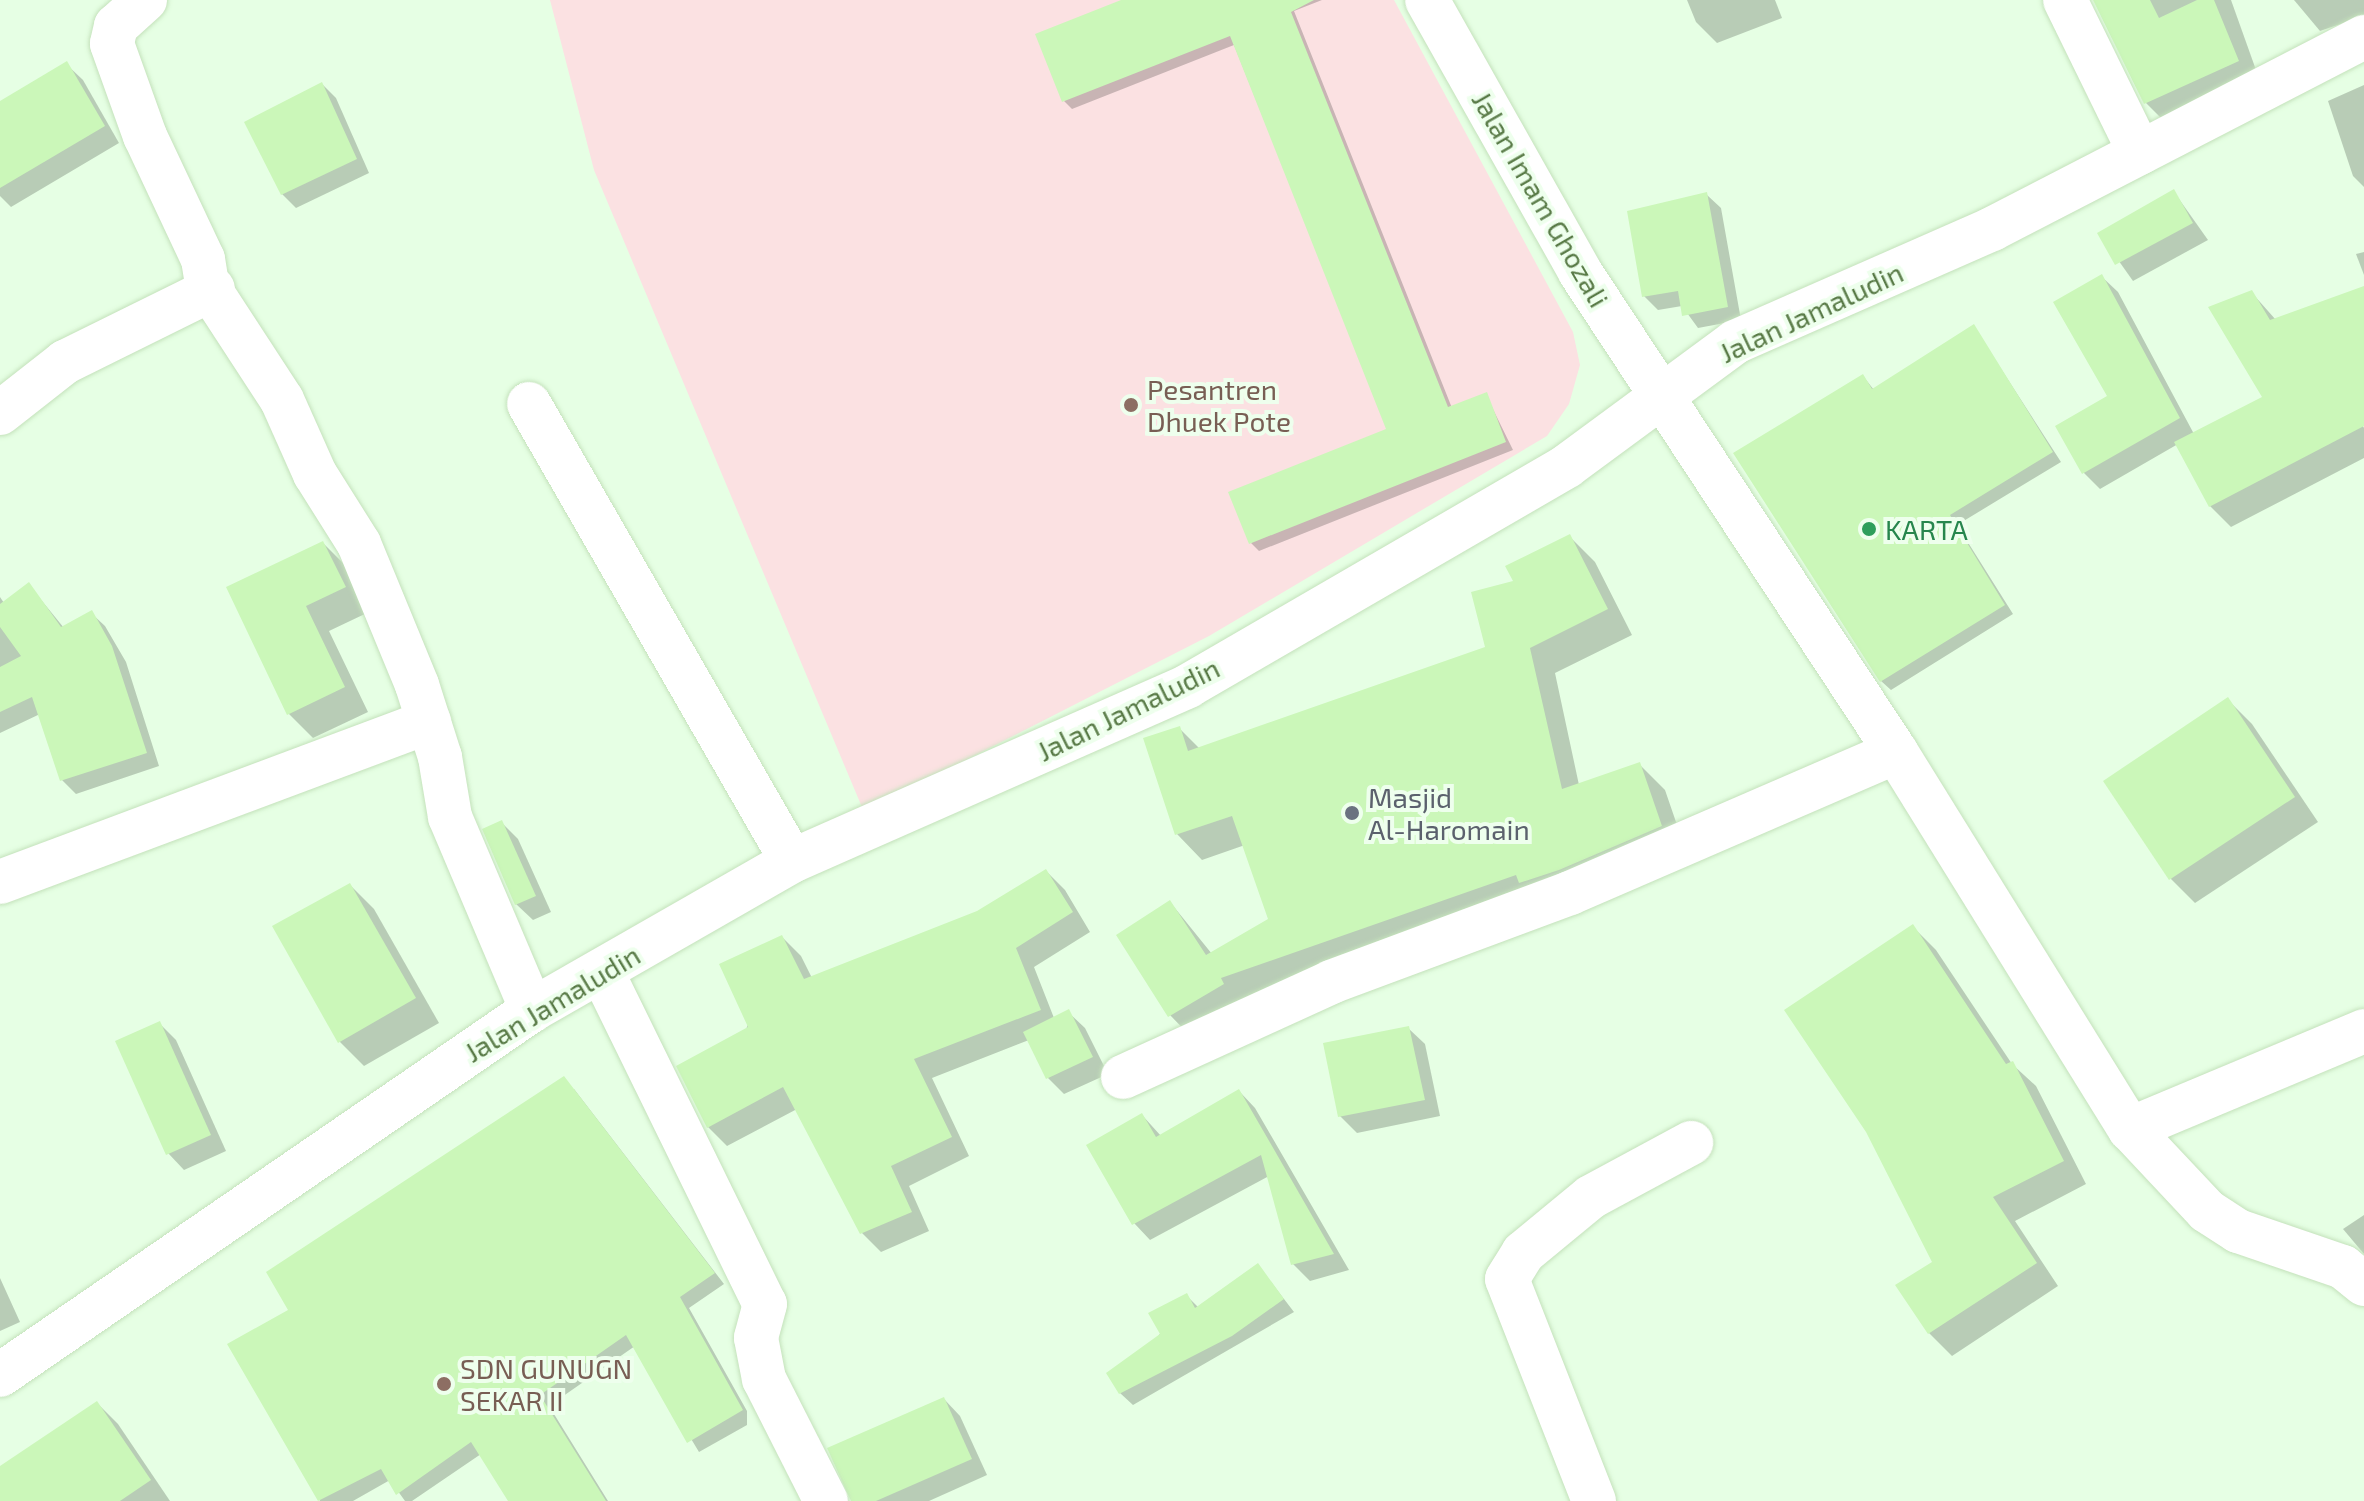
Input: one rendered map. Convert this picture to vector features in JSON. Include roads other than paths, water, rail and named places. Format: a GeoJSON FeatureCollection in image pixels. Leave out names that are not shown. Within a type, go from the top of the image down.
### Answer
{"type":"FeatureCollection","features":[{"type":"Feature","properties":{"kind":"street"},"geometry":{"type":"LineString","coordinates":[[145,0],[116,26],[112,44],[145,136],[213,289],[282,400],[315,474],[359,544],[429,722],[450,817],[532,1010]]}},
{"type":"Feature","properties":{"kind":"street","name":"Jalan Imam Ghozali"},"geometry":{"type":"LineString","coordinates":[[1427,0],[1580,272],[1896,752],[2130,1129],[2207,1211],[2238,1231],[2343,1267],[2364,1284]]}},
{"type":"Feature","properties":{"kind":"street"},"geometry":{"type":"LineString","coordinates":[[2065,0],[2140,153]]}},
{"type":"Feature","properties":{"kind":"street","name":"Jalan Jamaludin"},"geometry":{"type":"LineString","coordinates":[[0,1375],[532,1010],[792,861],[1188,686],[1567,466],[1735,342],[1992,229],[2364,37]]}},
{"type":"Feature","properties":{"kind":"street"},"geometry":{"type":"LineString","coordinates":[[0,413],[65,362],[213,289]]}},
{"type":"Feature","properties":{"kind":"street"},"geometry":{"type":"LineString","coordinates":[[529,404],[792,861]]}},
{"type":"Feature","properties":{"kind":"street"},"geometry":{"type":"LineString","coordinates":[[0,882],[429,722]]}},
{"type":"Feature","properties":{"kind":"street"},"geometry":{"type":"LineString","coordinates":[[1123,1077],[1331,982],[1570,893],[1896,752]]}},
{"type":"Feature","properties":{"kind":"street"},"geometry":{"type":"LineString","coordinates":[[602,972],[765,1304],[756,1338],[764,1379],[826,1501]]}},
{"type":"Feature","properties":{"kind":"street"},"geometry":{"type":"LineString","coordinates":[[2130,1129],[2364,1031]]}},
{"type":"Feature","properties":{"kind":"street"},"geometry":{"type":"LineString","coordinates":[[1594,1501],[1507,1279],[1523,1253],[1591,1197],[1691,1143]]}},
{"type":"Feature","properties":{"kind":"place","name":"Pesantren Dhuek Pote"},"geometry":{"type":"Point","coordinates":[1131,405]}},
{"type":"Feature","properties":{"kind":"place","name":"KARTA"},"geometry":{"type":"Point","coordinates":[1869,529]}},
{"type":"Feature","properties":{"kind":"place","name":"Masjid Al-Haromain"},"geometry":{"type":"Point","coordinates":[1352,813]}},
{"type":"Feature","properties":{"kind":"place","name":"SDN GUNUGN SEKAR II"},"geometry":{"type":"Point","coordinates":[444,1384]}}]}
